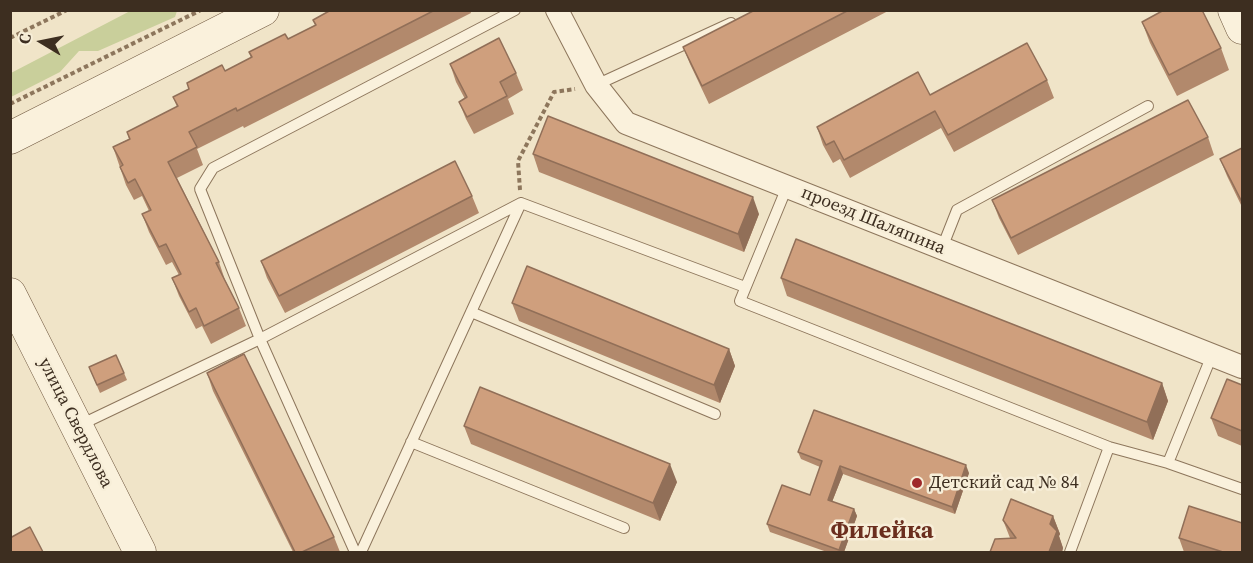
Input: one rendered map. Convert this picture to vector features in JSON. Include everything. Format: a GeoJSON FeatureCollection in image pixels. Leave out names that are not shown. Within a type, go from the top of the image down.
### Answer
{"type":"FeatureCollection","features":[{"type":"Feature","properties":{"kind":"street"},"geometry":{"type":"LineString","coordinates":[[10,138],[263,10]]}},
{"type":"Feature","properties":{"kind":"street","name":"проезд Шаляпина"},"geometry":{"type":"LineString","coordinates":[[557,10],[596,85],[626,123],[1242,367]]}},
{"type":"Feature","properties":{"kind":"street"},"geometry":{"type":"LineString","coordinates":[[1234,10],[1242,28]]}},
{"type":"Feature","properties":{"kind":"street","name":"улица Свердлова"},"geometry":{"type":"LineString","coordinates":[[11,297],[140,552]]}},
{"type":"Feature","properties":{"kind":"lane"},"geometry":{"type":"LineString","coordinates":[[355,552],[260,339],[200,189],[213,168],[515,10]]}},
{"type":"Feature","properties":{"kind":"lane"},"geometry":{"type":"LineString","coordinates":[[596,85],[737,20]]}},
{"type":"Feature","properties":{"kind":"lane"},"geometry":{"type":"LineString","coordinates":[[942,248],[957,210],[1149,106]]}},
{"type":"Feature","properties":{"kind":"lane"},"geometry":{"type":"LineString","coordinates":[[787,187],[740,301],[1109,447],[1168,463],[1242,489]]}},
{"type":"Feature","properties":{"kind":"lane"},"geometry":{"type":"LineString","coordinates":[[361,552],[521,202]]}},
{"type":"Feature","properties":{"kind":"lane"},"geometry":{"type":"LineString","coordinates":[[77,426],[260,339],[521,202],[745,287]]}},
{"type":"Feature","properties":{"kind":"lane"},"geometry":{"type":"LineString","coordinates":[[471,312],[715,414]]}},
{"type":"Feature","properties":{"kind":"lane"},"geometry":{"type":"LineString","coordinates":[[1168,463],[1212,355]]}},
{"type":"Feature","properties":{"kind":"lane"},"geometry":{"type":"LineString","coordinates":[[411,442],[624,528]]}},
{"type":"Feature","properties":{"kind":"lane"},"geometry":{"type":"LineString","coordinates":[[1070,552],[1109,447]]}},
{"type":"Feature","properties":{"kind":"path"},"geometry":{"type":"LineString","coordinates":[[10,38],[67,10]]}},
{"type":"Feature","properties":{"kind":"path"},"geometry":{"type":"LineString","coordinates":[[10,104],[201,10]]}},
{"type":"Feature","properties":{"kind":"path"},"geometry":{"type":"LineString","coordinates":[[521,202],[518,161],[554,92],[596,85]]}},
{"type":"Feature","properties":{"kind":"green space"},"geometry":{"type":"Polygon","coordinates":[[[132,10],[177,11],[175,17],[98,51],[79,51],[60,72],[11,97],[11,73],[132,10]]]}},
{"type":"Feature","properties":{"kind":"building"},"geometry":{"type":"Polygon","coordinates":[[[331,10],[435,10],[237,111],[236,108],[189,132],[197,147],[168,162],[219,262],[216,263],[239,308],[204,326],[196,308],[189,312],[172,278],[181,274],[166,244],[159,247],[142,214],[151,210],[135,179],[128,183],[120,167],[123,165],[113,147],[130,139],[127,132],[178,106],[173,97],[189,89],[187,83],[222,65],[225,71],[252,57],[249,52],[285,34],[288,39],[316,25],[313,20],[331,10]]]}},
{"type":"Feature","properties":{"kind":"building"},"geometry":{"type":"Polygon","coordinates":[[[755,10],[849,10],[702,86],[683,47],[755,10]]]}},
{"type":"Feature","properties":{"kind":"building"},"geometry":{"type":"Polygon","coordinates":[[[1164,10],[1202,10],[1221,48],[1169,75],[1142,22],[1164,10]]]}},
{"type":"Feature","properties":{"kind":"building"},"geometry":{"type":"Polygon","coordinates":[[[499,38],[516,73],[500,82],[507,96],[467,117],[459,102],[467,97],[450,64],[499,38]]]}},
{"type":"Feature","properties":{"kind":"building"},"geometry":{"type":"Polygon","coordinates":[[[1027,43],[1047,80],[948,135],[935,111],[844,160],[834,141],[826,145],[817,127],[918,72],[930,95],[1027,43]]]}},
{"type":"Feature","properties":{"kind":"building"},"geometry":{"type":"Polygon","coordinates":[[[1188,100],[1208,137],[1011,238],[992,200],[1188,100]]]}},
{"type":"Feature","properties":{"kind":"building"},"geometry":{"type":"Polygon","coordinates":[[[548,116],[753,197],[738,234],[533,154],[548,116]]]}},
{"type":"Feature","properties":{"kind":"building"},"geometry":{"type":"Polygon","coordinates":[[[1242,148],[1242,202],[1220,159],[1242,148]]]}},
{"type":"Feature","properties":{"kind":"building"},"geometry":{"type":"Polygon","coordinates":[[[455,161],[472,196],[279,296],[261,261],[455,161]]]}},
{"type":"Feature","properties":{"kind":"building"},"geometry":{"type":"Polygon","coordinates":[[[796,239],[1162,383],[1147,422],[781,278],[796,239]]]}},
{"type":"Feature","properties":{"kind":"building"},"geometry":{"type":"Polygon","coordinates":[[[527,266],[729,349],[714,385],[512,303],[527,266]]]}},
{"type":"Feature","properties":{"kind":"building"},"geometry":{"type":"Polygon","coordinates":[[[244,354],[334,537],[302,552],[295,552],[207,373],[244,354]]]}},
{"type":"Feature","properties":{"kind":"building"},"geometry":{"type":"Polygon","coordinates":[[[116,355],[124,373],[97,385],[89,367],[116,355]]]}},
{"type":"Feature","properties":{"kind":"building"},"geometry":{"type":"Polygon","coordinates":[[[1227,379],[1242,385],[1242,431],[1211,418],[1227,379]]]}},
{"type":"Feature","properties":{"kind":"building"},"geometry":{"type":"Polygon","coordinates":[[[480,387],[670,464],[653,503],[464,426],[480,387]]]}},
{"type":"Feature","properties":{"kind":"building","name":"Детский сад № 84"},"geometry":{"type":"Polygon","coordinates":[[[814,410],[966,465],[952,507],[840,466],[828,500],[854,509],[839,550],[767,524],[782,485],[810,495],[822,461],[798,452],[814,410]]]}},
{"type":"Feature","properties":{"kind":"building"},"geometry":{"type":"Polygon","coordinates":[[[1011,499],[1053,516],[1050,524],[1057,531],[1049,552],[990,552],[995,539],[1016,538],[1003,520],[1011,499]]]}},
{"type":"Feature","properties":{"kind":"building"},"geometry":{"type":"Polygon","coordinates":[[[1189,506],[1242,523],[1242,552],[1223,552],[1179,538],[1189,506]]]}},
{"type":"Feature","properties":{"kind":"building"},"geometry":{"type":"Polygon","coordinates":[[[30,527],[43,552],[10,552],[10,538],[30,527]]]}},
{"type":"Feature","properties":{"kind":"place","name":"Детский сад № 84"},"geometry":{"type":"Point","coordinates":[917,483]}},
{"type":"Feature","properties":{"kind":"district","name":"Филейка"},"geometry":{"type":"Point","coordinates":[882,532]}}]}
